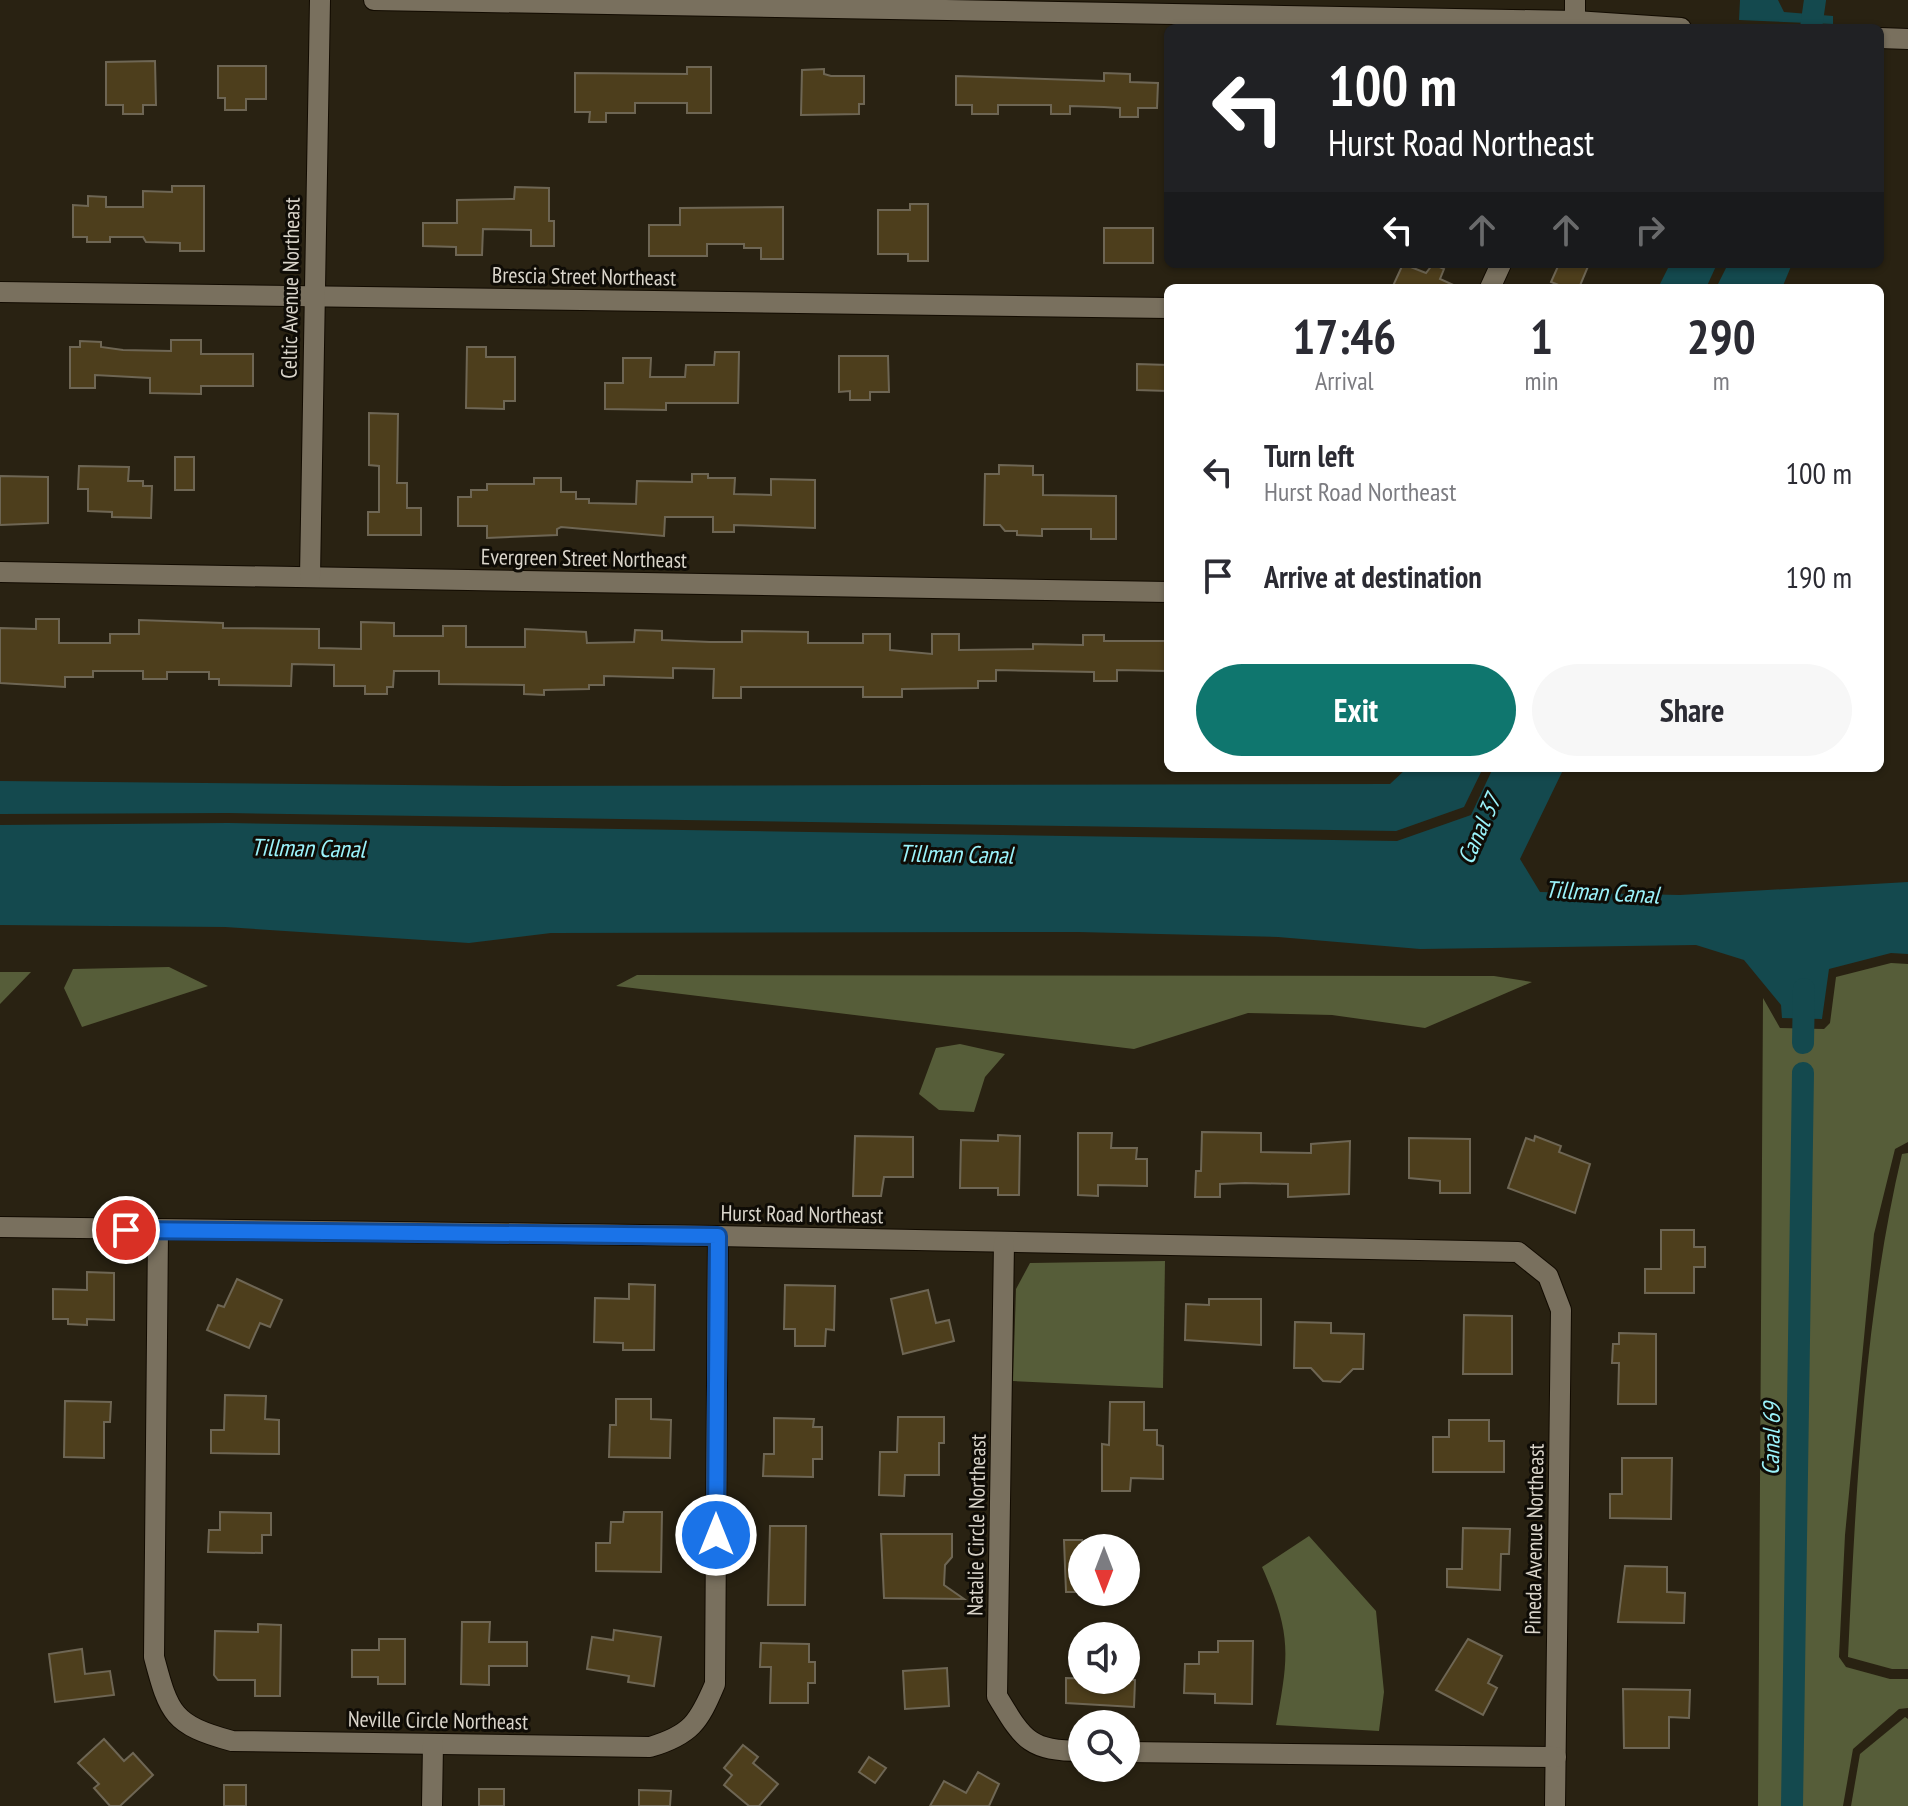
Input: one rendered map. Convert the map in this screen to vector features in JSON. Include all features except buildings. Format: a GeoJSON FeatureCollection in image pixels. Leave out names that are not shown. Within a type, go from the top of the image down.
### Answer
{"type":"FeatureCollection","features":[{"type":"Feature","properties":{"kind":"street","name":"Celtic Avenue Northeast"},"geometry":{"type":"LineString","coordinates":[[310,577],[320,0]]}},
{"type":"Feature","properties":{"kind":"street"},"geometry":{"type":"LineString","coordinates":[[374,0],[1295,7],[1575,16],[1646,24]]}},
{"type":"Feature","properties":{"kind":"street","name":"Brescia Street Northeast"},"geometry":{"type":"LineString","coordinates":[[0,292],[1164,308]]}},
{"type":"Feature","properties":{"kind":"street","name":"Evergreen Street Northeast"},"geometry":{"type":"LineString","coordinates":[[0,572],[1164,592]]}},
{"type":"Feature","properties":{"kind":"street","name":"Hurst Road Northeast"},"geometry":{"type":"LineString","coordinates":[[0,1227],[1486,1249],[1518,1252],[1548,1276]]}},
{"type":"Feature","properties":{"kind":"street","name":"Neville Circle Northeast"},"geometry":{"type":"LineString","coordinates":[[158,1231],[154,1657],[166,1703],[196,1731],[232,1741],[650,1747],[676,1740],[700,1720],[715,1684],[718,1236]]}},
{"type":"Feature","properties":{"kind":"street","name":"Natalie Circle Northeast"},"geometry":{"type":"LineString","coordinates":[[1004,1243],[997,1696],[1023,1738],[1055,1751],[1068,1751]]}},
{"type":"Feature","properties":{"kind":"street","name":"Pineda Avenue Northeast"},"geometry":{"type":"LineString","coordinates":[[1548,1276],[1561,1310],[1555,1806]]}},
{"type":"Feature","properties":{"kind":"street"},"geometry":{"type":"LineString","coordinates":[[432,1806],[433,1744]]}},
{"type":"Feature","properties":{"kind":"street"},"geometry":{"type":"LineString","coordinates":[[1140,1752],[1556,1757]]}},
{"type":"Feature","properties":{"kind":"green space"},"geometry":{"type":"Polygon","coordinates":[[[1891,963],[1908,964],[1908,1142],[1895,1149],[1874,1234],[1845,1535],[1839,1657],[1846,1667],[1890,1679],[1908,1679],[1908,1708],[1899,1709],[1853,1749],[1843,1806],[1758,1806],[1763,998],[1780,1028],[1824,1029],[1830,1023],[1836,977],[1891,963]]]}},
{"type":"Feature","properties":{"kind":"green space"},"geometry":{"type":"Polygon","coordinates":[[[169,967],[208,986],[82,1027],[64,988],[73,969],[169,967]]]}},
{"type":"Feature","properties":{"kind":"green space"},"geometry":{"type":"Polygon","coordinates":[[[0,972],[31,972],[0,1004],[0,972]]]}},
{"type":"Feature","properties":{"kind":"green space"},"geometry":{"type":"Polygon","coordinates":[[[637,975],[1494,976],[1532,982],[1425,1028],[1332,1015],[1248,1013],[1134,1049],[616,986],[637,975]]]}},
{"type":"Feature","properties":{"kind":"green space"},"geometry":{"type":"Polygon","coordinates":[[[960,1044],[1005,1054],[985,1077],[974,1112],[939,1110],[919,1094],[936,1048],[960,1044]]]}},
{"type":"Feature","properties":{"kind":"green space"},"geometry":{"type":"Polygon","coordinates":[[[1908,1153],[1908,1669],[1892,1669],[1848,1657],[1870,1340],[1889,1215],[1902,1154],[1908,1153]]]}},
{"type":"Feature","properties":{"kind":"green space"},"geometry":{"type":"Polygon","coordinates":[[[1165,1261],[1163,1388],[1013,1381],[1016,1289],[1030,1263],[1165,1261]]]}},
{"type":"Feature","properties":{"kind":"green space"},"geometry":{"type":"Polygon","coordinates":[[[1309,1536],[1376,1611],[1384,1692],[1379,1731],[1276,1725],[1284,1680],[1285,1645],[1279,1610],[1262,1567],[1309,1536]]]}},
{"type":"Feature","properties":{"kind":"green space"},"geometry":{"type":"Polygon","coordinates":[[[1905,1717],[1908,1719],[1908,1806],[1851,1806],[1860,1754],[1905,1717]]]}},
{"type":"Feature","properties":{"kind":"water"},"geometry":{"type":"Polygon","coordinates":[[[1740,0],[1778,0],[1784,12],[1833,16],[1833,24],[1739,20],[1740,0]]]}},
{"type":"Feature","properties":{"kind":"water"},"geometry":{"type":"Polygon","coordinates":[[[1668,268],[1715,268],[1708,284],[1660,284],[1668,268]]]}},
{"type":"Feature","properties":{"kind":"water"},"geometry":{"type":"Polygon","coordinates":[[[1726,268],[1790,268],[1784,284],[1718,284],[1726,268]]]}},
{"type":"Feature","properties":{"kind":"water"},"geometry":{"type":"Polygon","coordinates":[[[1403,772],[1481,772],[1464,807],[1396,831],[228,813],[0,814],[0,781],[506,786],[1390,784],[1403,772]]]}},
{"type":"Feature","properties":{"kind":"water","name":"Tillman Canal"},"geometry":{"type":"Polygon","coordinates":[[[1491,772],[1562,772],[1520,859],[1540,892],[1680,895],[1908,882],[1908,954],[1891,953],[1829,969],[1822,1019],[1782,1018],[1781,1005],[1744,960],[1696,945],[1420,949],[1278,937],[1078,932],[551,933],[469,943],[225,927],[0,925],[0,825],[228,823],[1397,841],[1471,815],[1491,772]]]}},
{"type":"Feature","properties":{"kind":"waterway","name":"Canal 37"},"geometry":{"type":"LineString","coordinates":[[1812,24],[1815,0]]}},
{"type":"Feature","properties":{"kind":"waterway","name":"Canal 69"},"geometry":{"type":"LineString","coordinates":[[1803,1043],[1804,989]]}},
{"type":"Feature","properties":{"kind":"waterway","name":"Canal 69"},"geometry":{"type":"LineString","coordinates":[[1792,1806],[1803,1073]]}},
{"type":"Feature","properties":{"kind":"route"},"geometry":{"type":"LineString","coordinates":[[126,1230],[718,1236],[716,1535]]}}]}
